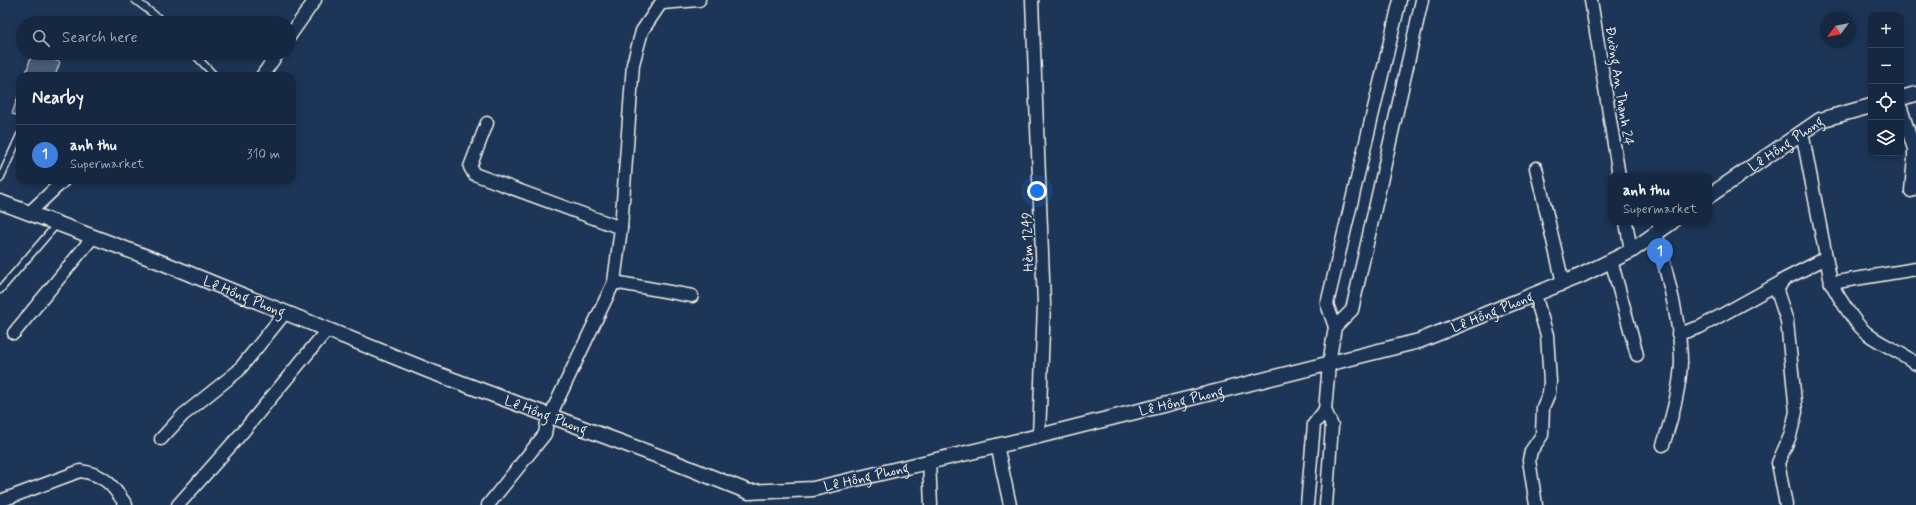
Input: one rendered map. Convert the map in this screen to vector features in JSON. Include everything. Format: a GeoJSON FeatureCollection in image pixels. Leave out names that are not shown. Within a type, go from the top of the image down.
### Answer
{"type":"FeatureCollection","features":[{"type":"Feature","properties":{"kind":"street"},"geometry":{"type":"LineString","coordinates":[[296,28],[315,0]]}},
{"type":"Feature","properties":{"kind":"street"},"geometry":{"type":"LineString","coordinates":[[488,505],[545,434],[547,422],[614,282],[620,228],[633,64],[643,27],[663,2],[699,0]]}},
{"type":"Feature","properties":{"kind":"street","name":"Hẻm 1249"},"geometry":{"type":"LineString","coordinates":[[1032,0],[1044,304],[1039,436]]}},
{"type":"Feature","properties":{"kind":"street"},"geometry":{"type":"LineString","coordinates":[[1326,505],[1332,426],[1325,410],[1329,364],[1335,327],[1327,304],[1400,0]]}},
{"type":"Feature","properties":{"kind":"street"},"geometry":{"type":"LineString","coordinates":[[1335,327],[1352,310],[1422,0]]}},
{"type":"Feature","properties":{"kind":"street","name":"Đường An Thạnh 24"},"geometry":{"type":"LineString","coordinates":[[1591,0],[1619,173]]}},
{"type":"Feature","properties":{"kind":"street"},"geometry":{"type":"LineString","coordinates":[[265,72],[273,60]]}},
{"type":"Feature","properties":{"kind":"street"},"geometry":{"type":"LineString","coordinates":[[1382,78],[1404,82]]}},
{"type":"Feature","properties":{"kind":"street"},"geometry":{"type":"LineString","coordinates":[[1904,97],[1916,94]]}},
{"type":"Feature","properties":{"kind":"street","name":"Lê Hồng Phong"},"geometry":{"type":"LineString","coordinates":[[1712,194],[1820,120],[1868,107]]}},
{"type":"Feature","properties":{"kind":"street"},"geometry":{"type":"LineString","coordinates":[[1904,117],[1914,149],[1911,191]]}},
{"type":"Feature","properties":{"kind":"street"},"geometry":{"type":"LineString","coordinates":[[487,124],[470,167],[474,174],[620,228]]}},
{"type":"Feature","properties":{"kind":"street"},"geometry":{"type":"LineString","coordinates":[[1802,132],[1831,283],[1842,303],[1867,335],[1910,359],[1916,364]]}},
{"type":"Feature","properties":{"kind":"street"},"geometry":{"type":"LineString","coordinates":[[1536,168],[1563,283]]}},
{"type":"Feature","properties":{"kind":"street"},"geometry":{"type":"LineString","coordinates":[[29,213],[60,184]]}},
{"type":"Feature","properties":{"kind":"street","name":"Lê Hồng Phong"},"geometry":{"type":"LineString","coordinates":[[0,202],[163,263],[284,314],[432,372],[749,492],[813,489],[997,444],[1039,436],[1329,364],[1419,340],[1563,283],[1631,250],[1668,225]]}},
{"type":"Feature","properties":{"kind":"street"},"geometry":{"type":"LineString","coordinates":[[1627,225],[1631,250]]}},
{"type":"Feature","properties":{"kind":"street"},"geometry":{"type":"LineString","coordinates":[[1656,233],[1678,334],[1681,361],[1675,407],[1664,445]]}},
{"type":"Feature","properties":{"kind":"street"},"geometry":{"type":"LineString","coordinates":[[14,334],[93,237]]}},
{"type":"Feature","properties":{"kind":"street"},"geometry":{"type":"LineString","coordinates":[[1678,334],[1700,328],[1826,258]]}},
{"type":"Feature","properties":{"kind":"street"},"geometry":{"type":"LineString","coordinates":[[1611,260],[1637,355]]}},
{"type":"Feature","properties":{"kind":"street"},"geometry":{"type":"LineString","coordinates":[[1831,283],[1916,269]]}},
{"type":"Feature","properties":{"kind":"street"},"geometry":{"type":"LineString","coordinates":[[1783,281],[1777,291],[1788,321],[1796,412],[1790,436],[1778,463],[1786,505]]}},
{"type":"Feature","properties":{"kind":"street"},"geometry":{"type":"LineString","coordinates":[[614,282],[692,296]]}},
{"type":"Feature","properties":{"kind":"street"},"geometry":{"type":"LineString","coordinates":[[1535,295],[1547,335],[1550,382],[1549,393],[1543,407],[1542,435],[1531,451],[1529,460],[1536,505]]}},
{"type":"Feature","properties":{"kind":"street"},"geometry":{"type":"LineString","coordinates":[[161,439],[183,415],[238,371],[284,314]]}},
{"type":"Feature","properties":{"kind":"street"},"geometry":{"type":"LineString","coordinates":[[178,505],[241,434],[327,330]]}},
{"type":"Feature","properties":{"kind":"street"},"geometry":{"type":"LineString","coordinates":[[1307,505],[1314,424],[1325,410]]}},
{"type":"Feature","properties":{"kind":"street"},"geometry":{"type":"LineString","coordinates":[[997,444],[1010,505]]}},
{"type":"Feature","properties":{"kind":"street"},"geometry":{"type":"LineString","coordinates":[[929,461],[931,505]]}},
{"type":"Feature","properties":{"kind":"street"},"geometry":{"type":"LineString","coordinates":[[0,501],[80,471],[90,473],[104,479],[126,505]]}},
{"type":"Feature","properties":{"kind":"lane"},"geometry":{"type":"LineString","coordinates":[[135,0],[156,16]]}},
{"type":"Feature","properties":{"kind":"lane"},"geometry":{"type":"LineString","coordinates":[[200,60],[211,72]]}},
{"type":"Feature","properties":{"kind":"lane"},"geometry":{"type":"LineString","coordinates":[[0,178],[16,144]]}},
{"type":"Feature","properties":{"kind":"lane"},"geometry":{"type":"LineString","coordinates":[[0,290],[57,224]]}},
{"type":"Feature","properties":{"kind":"building"},"geometry":{"type":"Polygon","coordinates":[[[30,60],[54,60],[60,62],[56,72],[26,72],[30,60]]]}},
{"type":"Feature","properties":{"kind":"building"},"geometry":{"type":"Polygon","coordinates":[[[16,102],[16,115],[12,114],[16,102]]]}},
{"type":"Feature","properties":{"kind":"place","name":"anh thu"},"geometry":{"type":"Point","coordinates":[1660,271]}}]}
